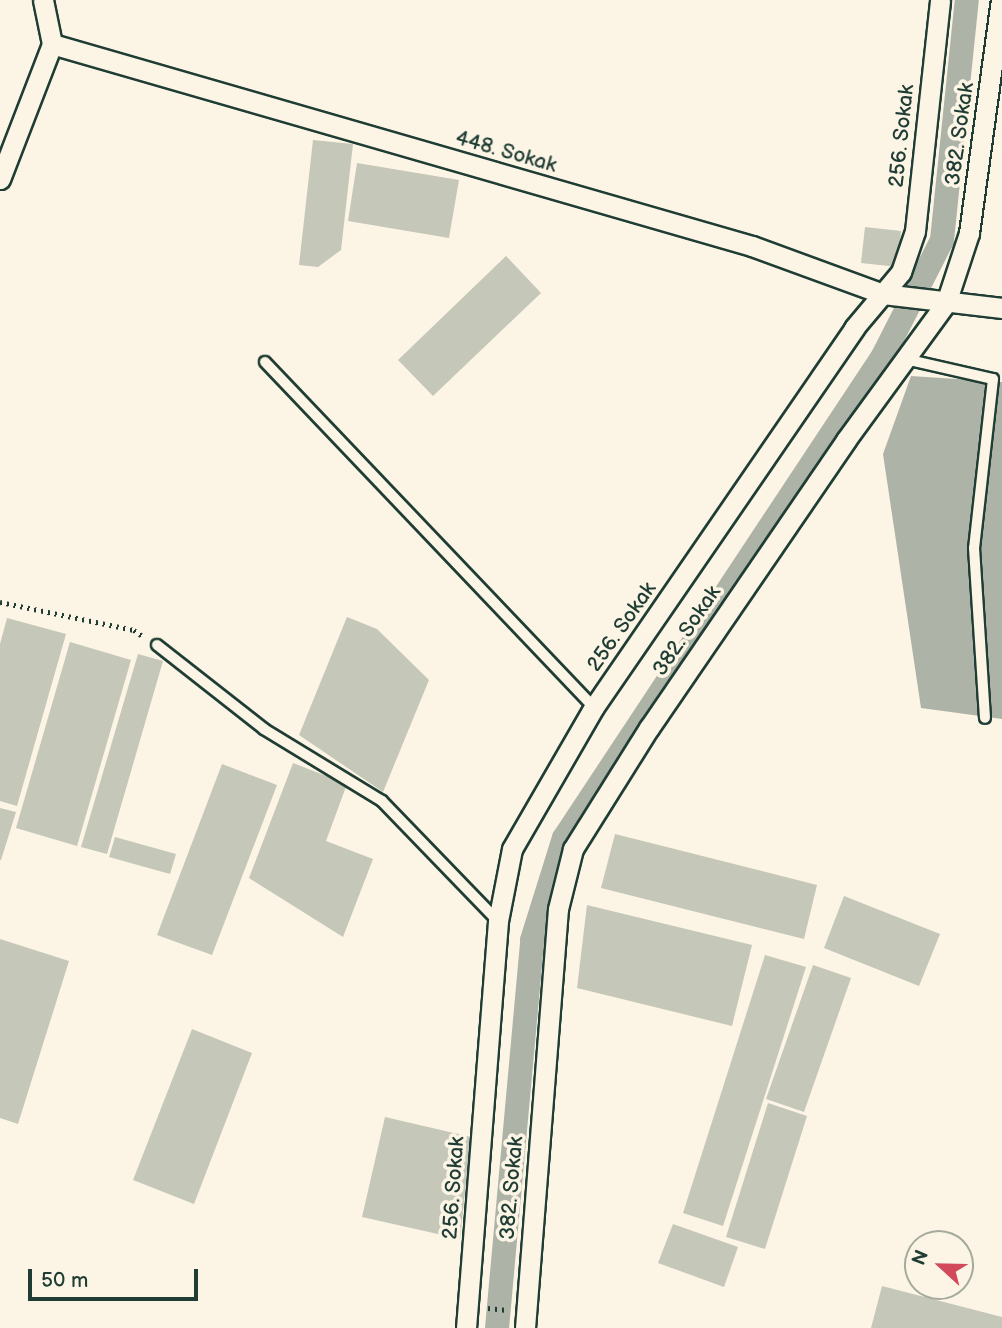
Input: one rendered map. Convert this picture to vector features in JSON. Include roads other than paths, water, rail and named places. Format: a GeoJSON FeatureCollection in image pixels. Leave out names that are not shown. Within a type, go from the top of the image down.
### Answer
{"type":"FeatureCollection","features":[{"type":"Feature","properties":{"kind":"street"},"geometry":{"type":"LineString","coordinates":[[0,179],[6,151],[52,44],[43,0]]}},
{"type":"Feature","properties":{"kind":"street","name":"256. Sokak"},"geometry":{"type":"LineString","coordinates":[[466,1328],[498,921],[512,849],[594,707],[854,328],[888,294],[901,272],[915,231],[940,0]]}},
{"type":"Feature","properties":{"kind":"street","name":"382. Sokak"},"geometry":{"type":"LineString","coordinates":[[522,1320],[558,909],[573,849],[672,694],[905,359],[940,302],[969,233],[1001,0]]}},
{"type":"Feature","properties":{"kind":"street","name":"448. Sokak"},"geometry":{"type":"LineString","coordinates":[[52,44],[752,246],[888,294],[1002,309]]}},
{"type":"Feature","properties":{"kind":"lane"},"geometry":{"type":"LineString","coordinates":[[905,359],[993,379],[974,548],[985,718]]}},
{"type":"Feature","properties":{"kind":"lane"},"geometry":{"type":"LineString","coordinates":[[265,362],[594,707]]}},
{"type":"Feature","properties":{"kind":"lane"},"geometry":{"type":"LineString","coordinates":[[157,645],[264,729],[382,801],[498,921]]}},
{"type":"Feature","properties":{"kind":"waterway"},"geometry":{"type":"LineString","coordinates":[[497,1328],[532,940],[564,838],[883,356],[942,240],[967,0]]}}]}
